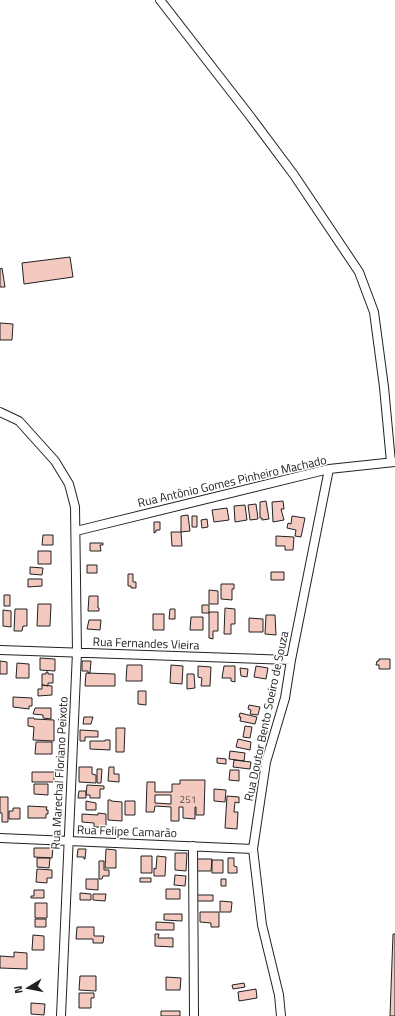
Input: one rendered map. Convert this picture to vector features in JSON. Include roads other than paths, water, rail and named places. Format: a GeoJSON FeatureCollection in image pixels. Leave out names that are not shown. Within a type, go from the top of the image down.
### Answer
{"type":"FeatureCollection","features":[{"type":"Feature","properties":{"kind":"street"},"geometry":{"type":"LineString","coordinates":[[160,0],[289,169],[359,272],[374,312],[393,462]]}},
{"type":"Feature","properties":{"kind":"street","name":"Rua Marechal Floriano Peixoto"},"geometry":{"type":"LineString","coordinates":[[0,412],[19,421],[55,461],[69,484],[76,507],[77,652],[61,1016]]}},
{"type":"Feature","properties":{"kind":"street","name":"Rua Antônio Gomes Pinheiro Machado"},"geometry":{"type":"LineString","coordinates":[[76,531],[329,469],[393,462]]}},
{"type":"Feature","properties":{"kind":"street","name":"Rua Doutor Bento Soeiro de Souza"},"geometry":{"type":"LineString","coordinates":[[281,1016],[279,996],[262,925],[253,849],[266,762],[285,698],[291,660],[329,469]]}},
{"type":"Feature","properties":{"kind":"street","name":"Rua Fernandes Vieira"},"geometry":{"type":"LineString","coordinates":[[0,650],[291,660]]}},
{"type":"Feature","properties":{"kind":"street","name":"Rua Felipe Camarão"},"geometry":{"type":"LineString","coordinates":[[0,838],[253,849]]}},
{"type":"Feature","properties":{"kind":"street"},"geometry":{"type":"LineString","coordinates":[[193,846],[194,1016]]}}]}
